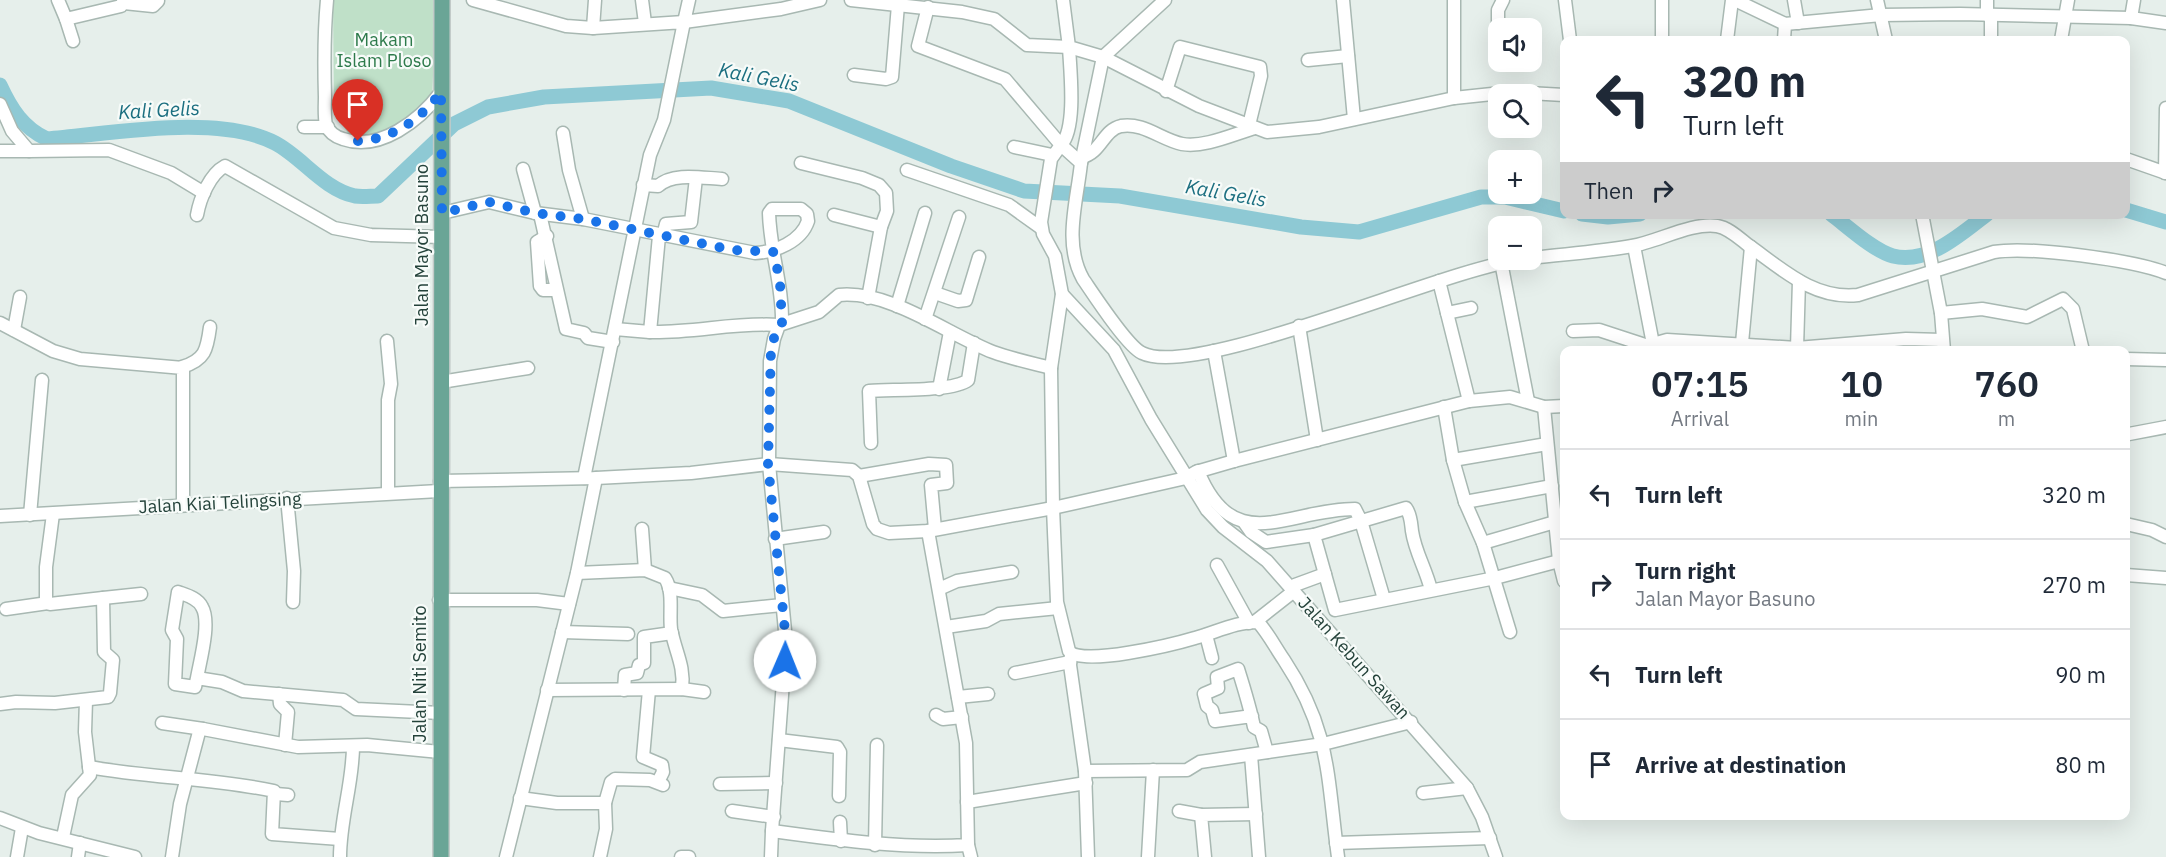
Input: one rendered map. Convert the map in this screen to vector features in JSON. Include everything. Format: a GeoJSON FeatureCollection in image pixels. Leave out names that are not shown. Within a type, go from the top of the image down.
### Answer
{"type":"FeatureCollection","features":[{"type":"Feature","properties":{"kind":"main road","name":"Jalan Mayor Basuno"},"geometry":{"type":"LineString","coordinates":[[440,486],[442,0]]}},
{"type":"Feature","properties":{"kind":"main road","name":"Jalan Niti Semito"},"geometry":{"type":"LineString","coordinates":[[440,486],[441,857]]}},
{"type":"Feature","properties":{"kind":"street"},"geometry":{"type":"LineString","coordinates":[[58,0],[73,41]]}},
{"type":"Feature","properties":{"kind":"street"},"geometry":{"type":"LineString","coordinates":[[327,0],[324,64],[328,127],[333,135],[347,141],[377,140],[410,124],[441,96]]}},
{"type":"Feature","properties":{"kind":"street"},"geometry":{"type":"LineString","coordinates":[[473,0],[507,7],[541,21],[593,28],[684,22],[772,5],[820,0]]}},
{"type":"Feature","properties":{"kind":"street"},"geometry":{"type":"LineString","coordinates":[[593,28],[595,0]]}},
{"type":"Feature","properties":{"kind":"street"},"geometry":{"type":"LineString","coordinates":[[642,0],[645,23]]}},
{"type":"Feature","properties":{"kind":"street"},"geometry":{"type":"LineString","coordinates":[[506,857],[577,573],[590,478],[634,229],[650,155],[664,120],[689,0]]}},
{"type":"Feature","properties":{"kind":"street"},"geometry":{"type":"LineString","coordinates":[[852,0],[928,7],[994,19],[1027,45],[1069,47],[1103,57],[1167,91],[1252,127],[1279,132],[1454,98],[1511,92],[1560,95]]}},
{"type":"Feature","properties":{"kind":"street"},"geometry":{"type":"LineString","coordinates":[[1063,0],[1069,47],[1070,114],[1066,136],[1053,155],[1047,176],[1042,230],[1055,256],[1062,294],[1051,368],[1053,508],[1058,608],[1071,658],[1086,777],[1088,857]]}},
{"type":"Feature","properties":{"kind":"street"},"geometry":{"type":"LineString","coordinates":[[1165,0],[1103,57],[1082,162],[1071,236],[1083,279],[1139,352],[1155,357],[1214,351],[1245,345],[1488,266]]}},
{"type":"Feature","properties":{"kind":"street"},"geometry":{"type":"LineString","coordinates":[[1342,0],[1354,119]]}},
{"type":"Feature","properties":{"kind":"street"},"geometry":{"type":"LineString","coordinates":[[1454,0],[1454,98]]}},
{"type":"Feature","properties":{"kind":"street"},"geometry":{"type":"LineString","coordinates":[[1498,18],[1498,10],[1503,0]]}},
{"type":"Feature","properties":{"kind":"street"},"geometry":{"type":"LineString","coordinates":[[1565,0],[1570,36]]}},
{"type":"Feature","properties":{"kind":"street"},"geometry":{"type":"LineString","coordinates":[[1662,0],[1662,36]]}},
{"type":"Feature","properties":{"kind":"street"},"geometry":{"type":"LineString","coordinates":[[1728,36],[1733,0],[1785,24],[1881,15],[2131,18],[2166,23]]}},
{"type":"Feature","properties":{"kind":"street"},"geometry":{"type":"LineString","coordinates":[[1794,0],[1798,23]]}},
{"type":"Feature","properties":{"kind":"street"},"geometry":{"type":"LineString","coordinates":[[1877,0],[1885,36]]}},
{"type":"Feature","properties":{"kind":"street"},"geometry":{"type":"LineString","coordinates":[[1987,0],[1991,36]]}},
{"type":"Feature","properties":{"kind":"street"},"geometry":{"type":"LineString","coordinates":[[2062,36],[2068,0]]}},
{"type":"Feature","properties":{"kind":"street"},"geometry":{"type":"LineString","coordinates":[[2131,18],[2134,0]]}},
{"type":"Feature","properties":{"kind":"street"},"geometry":{"type":"LineString","coordinates":[[66,19],[124,2],[153,6],[158,1]]}},
{"type":"Feature","properties":{"kind":"street"},"geometry":{"type":"LineString","coordinates":[[854,75],[891,79],[897,40],[898,5]]}},
{"type":"Feature","properties":{"kind":"street"},"geometry":{"type":"LineString","coordinates":[[918,46],[928,7]]}},
{"type":"Feature","properties":{"kind":"street"},"geometry":{"type":"LineString","coordinates":[[1784,36],[1785,24]]}},
{"type":"Feature","properties":{"kind":"street"},"geometry":{"type":"LineString","coordinates":[[897,40],[1005,79],[1061,145],[1082,162]]}},
{"type":"Feature","properties":{"kind":"street"},"geometry":{"type":"LineString","coordinates":[[1167,91],[1179,47],[1260,67],[1261,76],[1252,127]]}},
{"type":"Feature","properties":{"kind":"street"},"geometry":{"type":"LineString","coordinates":[[1308,60],[1348,56]]}},
{"type":"Feature","properties":{"kind":"street"},"geometry":{"type":"LineString","coordinates":[[0,104],[12,131],[29,152]]}},
{"type":"Feature","properties":{"kind":"street"},"geometry":{"type":"LineString","coordinates":[[2130,160],[2165,173],[2166,108]]}},
{"type":"Feature","properties":{"kind":"street"},"geometry":{"type":"LineString","coordinates":[[1082,162],[1098,148],[1112,130],[1121,126],[1142,128],[1184,145],[1252,127]]}},
{"type":"Feature","properties":{"kind":"street"},"geometry":{"type":"LineString","coordinates":[[304,127],[328,127]]}},
{"type":"Feature","properties":{"kind":"street"},"geometry":{"type":"LineString","coordinates":[[563,133],[569,170],[583,219]]}},
{"type":"Feature","properties":{"kind":"street"},"geometry":{"type":"LineString","coordinates":[[1014,147],[1053,155]]}},
{"type":"Feature","properties":{"kind":"street"},"geometry":{"type":"LineString","coordinates":[[0,151],[109,150],[171,173],[204,193]]}},
{"type":"Feature","properties":{"kind":"street"},"geometry":{"type":"LineString","coordinates":[[801,163],[879,185],[888,200],[868,298]]}},
{"type":"Feature","properties":{"kind":"street"},"geometry":{"type":"LineString","coordinates":[[197,215],[204,193],[225,166],[334,228],[371,235],[442,237]]}},
{"type":"Feature","properties":{"kind":"street"},"geometry":{"type":"LineString","coordinates":[[523,169],[547,236],[556,290],[567,330],[584,333],[588,338],[760,323],[781,324],[819,312],[839,295],[868,298],[897,306],[994,352],[1051,368]]}},
{"type":"Feature","properties":{"kind":"street"},"geometry":{"type":"LineString","coordinates":[[907,170],[1009,205],[1042,230],[1071,236]]}},
{"type":"Feature","properties":{"kind":"street"},"geometry":{"type":"LineString","coordinates":[[644,185],[658,186],[662,181],[672,178],[722,179]]}},
{"type":"Feature","properties":{"kind":"street"},"geometry":{"type":"LineString","coordinates":[[650,332],[661,236],[666,224],[691,222],[696,178]]}},
{"type":"Feature","properties":{"kind":"street"},"geometry":{"type":"LineString","coordinates":[[442,213],[489,202],[755,253],[774,252],[780,283],[781,324],[771,355],[768,464],[786,641],[770,857]]}},
{"type":"Feature","properties":{"kind":"street"},"geometry":{"type":"LineString","coordinates":[[897,306],[925,213]]}},
{"type":"Feature","properties":{"kind":"street"},"geometry":{"type":"LineString","coordinates":[[834,215],[881,227]]}},
{"type":"Feature","properties":{"kind":"street"},"geometry":{"type":"LineString","coordinates":[[925,319],[959,217]]}},
{"type":"Feature","properties":{"kind":"street"},"geometry":{"type":"LineString","coordinates":[[1889,346],[1943,345],[1941,312],[1923,219]]}},
{"type":"Feature","properties":{"kind":"street"},"geometry":{"type":"LineString","coordinates":[[1542,257],[1634,246],[1694,229],[1717,226],[1799,281],[1824,293],[1846,296],[1932,267],[1994,252],[2018,249],[2136,265],[2166,273]]}},
{"type":"Feature","properties":{"kind":"street"},"geometry":{"type":"LineString","coordinates":[[1634,246],[1651,346]]}},
{"type":"Feature","properties":{"kind":"street"},"geometry":{"type":"LineString","coordinates":[[1742,343],[1751,247]]}},
{"type":"Feature","properties":{"kind":"street"},"geometry":{"type":"LineString","coordinates":[[935,293],[958,301],[966,300],[979,257]]}},
{"type":"Feature","properties":{"kind":"street"},"geometry":{"type":"LineString","coordinates":[[1503,270],[1528,401]]}},
{"type":"Feature","properties":{"kind":"street"},"geometry":{"type":"LineString","coordinates":[[1439,281],[1469,401]]}},
{"type":"Feature","properties":{"kind":"street"},"geometry":{"type":"LineString","coordinates":[[1797,346],[1799,281]]}},
{"type":"Feature","properties":{"kind":"street"},"geometry":{"type":"LineString","coordinates":[[1062,294],[1114,350],[1192,474],[1216,505],[1232,519],[1244,522],[1272,522],[1357,510],[1384,598]]}},
{"type":"Feature","properties":{"kind":"street"},"geometry":{"type":"LineString","coordinates":[[14,330],[20,297]]}},
{"type":"Feature","properties":{"kind":"street"},"geometry":{"type":"LineString","coordinates":[[1941,312],[1982,309],[2027,317],[2063,299],[2073,309],[2082,346]]}},
{"type":"Feature","properties":{"kind":"street"},"geometry":{"type":"LineString","coordinates":[[1447,313],[1471,308]]}},
{"type":"Feature","properties":{"kind":"street"},"geometry":{"type":"LineString","coordinates":[[0,323],[53,351],[80,360],[182,368],[203,358],[207,350],[210,327]]}},
{"type":"Feature","properties":{"kind":"street"},"geometry":{"type":"LineString","coordinates":[[1299,326],[1317,440]]}},
{"type":"Feature","properties":{"kind":"street"},"geometry":{"type":"LineString","coordinates":[[1573,331],[1599,330],[1648,346]]}},
{"type":"Feature","properties":{"kind":"street"},"geometry":{"type":"LineString","coordinates":[[939,389],[950,332]]}},
{"type":"Feature","properties":{"kind":"street"},"geometry":{"type":"LineString","coordinates":[[1654,346],[1674,339],[1775,346]]}},
{"type":"Feature","properties":{"kind":"street"},"geometry":{"type":"LineString","coordinates":[[387,341],[391,384],[388,400],[388,493]]}},
{"type":"Feature","properties":{"kind":"street"},"geometry":{"type":"LineString","coordinates":[[872,443],[869,391],[939,389],[968,380],[974,343]]}},
{"type":"Feature","properties":{"kind":"street"},"geometry":{"type":"LineString","coordinates":[[1214,351],[1234,461]]}},
{"type":"Feature","properties":{"kind":"street"},"geometry":{"type":"LineString","coordinates":[[2130,359],[2166,360]]}},
{"type":"Feature","properties":{"kind":"street"},"geometry":{"type":"LineString","coordinates":[[182,368],[183,503]]}},
{"type":"Feature","properties":{"kind":"street"},"geometry":{"type":"LineString","coordinates":[[441,382],[528,368]]}},
{"type":"Feature","properties":{"kind":"street"},"geometry":{"type":"LineString","coordinates":[[30,515],[42,380]]}},
{"type":"Feature","properties":{"kind":"street"},"geometry":{"type":"LineString","coordinates":[[772,831],[927,852],[969,851],[966,743],[939,588],[932,530],[930,480],[951,482],[944,464],[859,476],[873,524],[877,529],[889,533],[932,530],[1053,508],[1469,401],[1502,397],[1544,406],[1560,406]]}},
{"type":"Feature","properties":{"kind":"street"},"geometry":{"type":"LineString","coordinates":[[1314,535],[1335,610],[1384,598],[1491,579],[1560,561],[1544,406]]}},
{"type":"Feature","properties":{"kind":"street"},"geometry":{"type":"LineString","coordinates":[[1444,407],[1465,502],[1483,543],[1491,579],[1510,632]]}},
{"type":"Feature","properties":{"kind":"street"},"geometry":{"type":"LineString","coordinates":[[2130,434],[2166,427]]}},
{"type":"Feature","properties":{"kind":"street"},"geometry":{"type":"LineString","coordinates":[[1454,460],[1547,444]]}},
{"type":"Feature","properties":{"kind":"street","name":"Jalan Kiai Telingsing"},"geometry":{"type":"LineString","coordinates":[[0,516],[183,503],[388,493],[440,486],[691,473],[768,464],[852,470],[859,476]]}},
{"type":"Feature","properties":{"kind":"street","name":"Jalan Kebun Sawan"},"geometry":{"type":"LineString","coordinates":[[1192,474],[1215,519],[1296,587],[1467,788],[1490,838],[1496,857]]}},
{"type":"Feature","properties":{"kind":"street"},"geometry":{"type":"LineString","coordinates":[[1465,502],[1552,486]]}},
{"type":"Feature","properties":{"kind":"street"},"geometry":{"type":"LineString","coordinates":[[287,498],[295,571],[293,602]]}},
{"type":"Feature","properties":{"kind":"street"},"geometry":{"type":"LineString","coordinates":[[1244,522],[1251,532],[1266,542],[1314,535],[1406,508],[1410,517],[1416,551],[1426,570],[1431,590]]}},
{"type":"Feature","properties":{"kind":"street"},"geometry":{"type":"LineString","coordinates":[[48,603],[46,567],[53,514]]}},
{"type":"Feature","properties":{"kind":"street"},"geometry":{"type":"LineString","coordinates":[[1483,543],[1555,522]]}},
{"type":"Feature","properties":{"kind":"street"},"geometry":{"type":"LineString","coordinates":[[2130,525],[2152,530],[2166,537]]}},
{"type":"Feature","properties":{"kind":"street"},"geometry":{"type":"LineString","coordinates":[[642,529],[645,570]]}},
{"type":"Feature","properties":{"kind":"street"},"geometry":{"type":"LineString","coordinates":[[776,539],[824,532]]}},
{"type":"Feature","properties":{"kind":"street"},"geometry":{"type":"LineString","coordinates":[[1217,565],[1252,622],[1306,696],[1323,744],[1329,772],[1338,857]]}},
{"type":"Feature","properties":{"kind":"street"},"geometry":{"type":"LineString","coordinates":[[577,573],[645,570],[662,575],[669,588],[672,633],[682,664],[682,689]]}},
{"type":"Feature","properties":{"kind":"street"},"geometry":{"type":"LineString","coordinates":[[939,588],[957,581],[1012,572]]}},
{"type":"Feature","properties":{"kind":"street"},"geometry":{"type":"LineString","coordinates":[[1015,673],[1071,658],[1130,652],[1252,622],[1296,587],[1326,574]]}},
{"type":"Feature","properties":{"kind":"street"},"geometry":{"type":"LineString","coordinates":[[2130,575],[2166,578]]}},
{"type":"Feature","properties":{"kind":"street"},"geometry":{"type":"LineString","coordinates":[[669,588],[702,595],[723,611],[783,606]]}},
{"type":"Feature","properties":{"kind":"street"},"geometry":{"type":"LineString","coordinates":[[196,686],[206,631],[203,608],[194,599],[178,592],[172,630],[177,639],[173,683],[196,686],[222,682],[243,691],[343,700],[356,709],[441,713]]}},
{"type":"Feature","properties":{"kind":"street"},"geometry":{"type":"LineString","coordinates":[[6,609],[141,594]]}},
{"type":"Feature","properties":{"kind":"street"},"geometry":{"type":"LineString","coordinates":[[0,704],[55,704],[108,697],[113,660],[104,652],[104,598]]}},
{"type":"Feature","properties":{"kind":"street"},"geometry":{"type":"LineString","coordinates":[[439,600],[537,600],[569,604]]}},
{"type":"Feature","properties":{"kind":"street"},"geometry":{"type":"LineString","coordinates":[[946,627],[986,621],[999,614],[1058,608]]}},
{"type":"Feature","properties":{"kind":"street"},"geometry":{"type":"LineString","coordinates":[[562,632],[672,633]]}},
{"type":"Feature","properties":{"kind":"street"},"geometry":{"type":"LineString","coordinates":[[624,690],[625,675],[637,673],[639,664],[644,663],[637,634]]}},
{"type":"Feature","properties":{"kind":"street"},"geometry":{"type":"LineString","coordinates":[[1206,635],[1212,658]]}},
{"type":"Feature","properties":{"kind":"street"},"geometry":{"type":"LineString","coordinates":[[1252,716],[1215,721],[1204,694],[1218,688],[1217,677],[1219,675],[1238,669],[1252,716],[1255,728],[1262,731],[1267,752]]}},
{"type":"Feature","properties":{"kind":"street"},"geometry":{"type":"LineString","coordinates":[[547,690],[682,689],[704,692]]}},
{"type":"Feature","properties":{"kind":"street"},"geometry":{"type":"LineString","coordinates":[[600,857],[606,829],[605,803],[613,779],[661,783],[662,765],[643,757],[649,690]]}},
{"type":"Feature","properties":{"kind":"street"},"geometry":{"type":"LineString","coordinates":[[279,694],[280,704],[288,712],[285,745]]}},
{"type":"Feature","properties":{"kind":"street"},"geometry":{"type":"LineString","coordinates":[[958,697],[988,694]]}},
{"type":"Feature","properties":{"kind":"street"},"geometry":{"type":"LineString","coordinates":[[63,837],[72,795],[78,786],[88,779],[85,732],[86,700]]}},
{"type":"Feature","properties":{"kind":"street"},"geometry":{"type":"LineString","coordinates":[[936,715],[943,719],[962,717]]}},
{"type":"Feature","properties":{"kind":"street"},"geometry":{"type":"LineString","coordinates":[[968,802],[1086,777],[1153,770],[1187,770],[1200,762],[1323,744],[1411,722]]}},
{"type":"Feature","properties":{"kind":"street"},"geometry":{"type":"LineString","coordinates":[[162,723],[298,747],[353,746],[440,752]]}},
{"type":"Feature","properties":{"kind":"street"},"geometry":{"type":"LineString","coordinates":[[172,857],[180,804],[199,732],[203,729]]}},
{"type":"Feature","properties":{"kind":"street"},"geometry":{"type":"LineString","coordinates":[[779,740],[837,747],[840,752],[839,796]]}},
{"type":"Feature","properties":{"kind":"street"},"geometry":{"type":"LineString","coordinates":[[875,845],[877,745]]}},
{"type":"Feature","properties":{"kind":"street"},"geometry":{"type":"LineString","coordinates":[[340,857],[340,839],[347,791],[353,774],[353,746]]}},
{"type":"Feature","properties":{"kind":"street"},"geometry":{"type":"LineString","coordinates":[[1251,754],[1259,857]]}},
{"type":"Feature","properties":{"kind":"street"},"geometry":{"type":"LineString","coordinates":[[89,767],[136,775],[265,789],[282,794],[272,834],[340,839]]}},
{"type":"Feature","properties":{"kind":"street"},"geometry":{"type":"LineString","coordinates":[[1148,857],[1153,770]]}},
{"type":"Feature","properties":{"kind":"street"},"geometry":{"type":"LineString","coordinates":[[720,784],[776,783]]}},
{"type":"Feature","properties":{"kind":"street"},"geometry":{"type":"LineString","coordinates":[[1423,793],[1467,788]]}},
{"type":"Feature","properties":{"kind":"street"},"geometry":{"type":"LineString","coordinates":[[520,798],[557,803],[605,803]]}},
{"type":"Feature","properties":{"kind":"street"},"geometry":{"type":"LineString","coordinates":[[732,811],[774,817]]}},
{"type":"Feature","properties":{"kind":"street"},"geometry":{"type":"LineString","coordinates":[[1179,811],[1201,815],[1256,814]]}},
{"type":"Feature","properties":{"kind":"street"},"geometry":{"type":"LineString","coordinates":[[1201,815],[1205,857]]}},
{"type":"Feature","properties":{"kind":"street"},"geometry":{"type":"LineString","coordinates":[[0,818],[22,828],[135,857]]}},
{"type":"Feature","properties":{"kind":"street"},"geometry":{"type":"LineString","coordinates":[[840,822],[841,841]]}},
{"type":"Feature","properties":{"kind":"street"},"geometry":{"type":"LineString","coordinates":[[17,857],[22,828]]}},
{"type":"Feature","properties":{"kind":"street"},"geometry":{"type":"LineString","coordinates":[[1336,843],[1490,838]]}},
{"type":"Feature","properties":{"kind":"street"},"geometry":{"type":"LineString","coordinates":[[78,857],[80,843]]}},
{"type":"Feature","properties":{"kind":"street"},"geometry":{"type":"LineString","coordinates":[[681,857],[689,857]]}},
{"type":"Feature","properties":{"kind":"green space","name":"Makam Islam Ploso"},"geometry":{"type":"Polygon","coordinates":[[[333,0],[436,0],[432,100],[382,135],[352,139],[334,112],[333,0]]]}},
{"type":"Feature","properties":{"kind":"waterway","name":"Kali Gelis"},"geometry":{"type":"LineString","coordinates":[[0,85],[24,123],[47,139],[163,128],[224,129],[251,134],[275,143],[333,187],[355,196],[378,196],[454,124],[488,107],[544,97],[711,88],[789,101],[951,166],[1024,191],[1120,196],[1301,227],[1359,232],[1481,197],[1505,197],[1560,210]]}},
{"type":"Feature","properties":{"kind":"waterway","name":"Kali Gelis"},"geometry":{"type":"LineString","coordinates":[[2130,211],[2166,222]]}},
{"type":"Feature","properties":{"kind":"waterway","name":"Kali Gelis"},"geometry":{"type":"LineString","coordinates":[[1837,219],[1878,249],[1893,256],[1906,258],[1931,252],[1943,246],[1980,219]]}},
{"type":"Feature","properties":{"kind":"route"},"geometry":{"type":"LineString","coordinates":[[358,141],[377,140],[410,124],[427,110],[441,92],[442,213],[489,202],[535,213],[558,214],[733,250],[755,253],[774,252],[780,283],[782,323],[776,331],[771,349],[768,464],[786,641],[785,661]]}}]}
